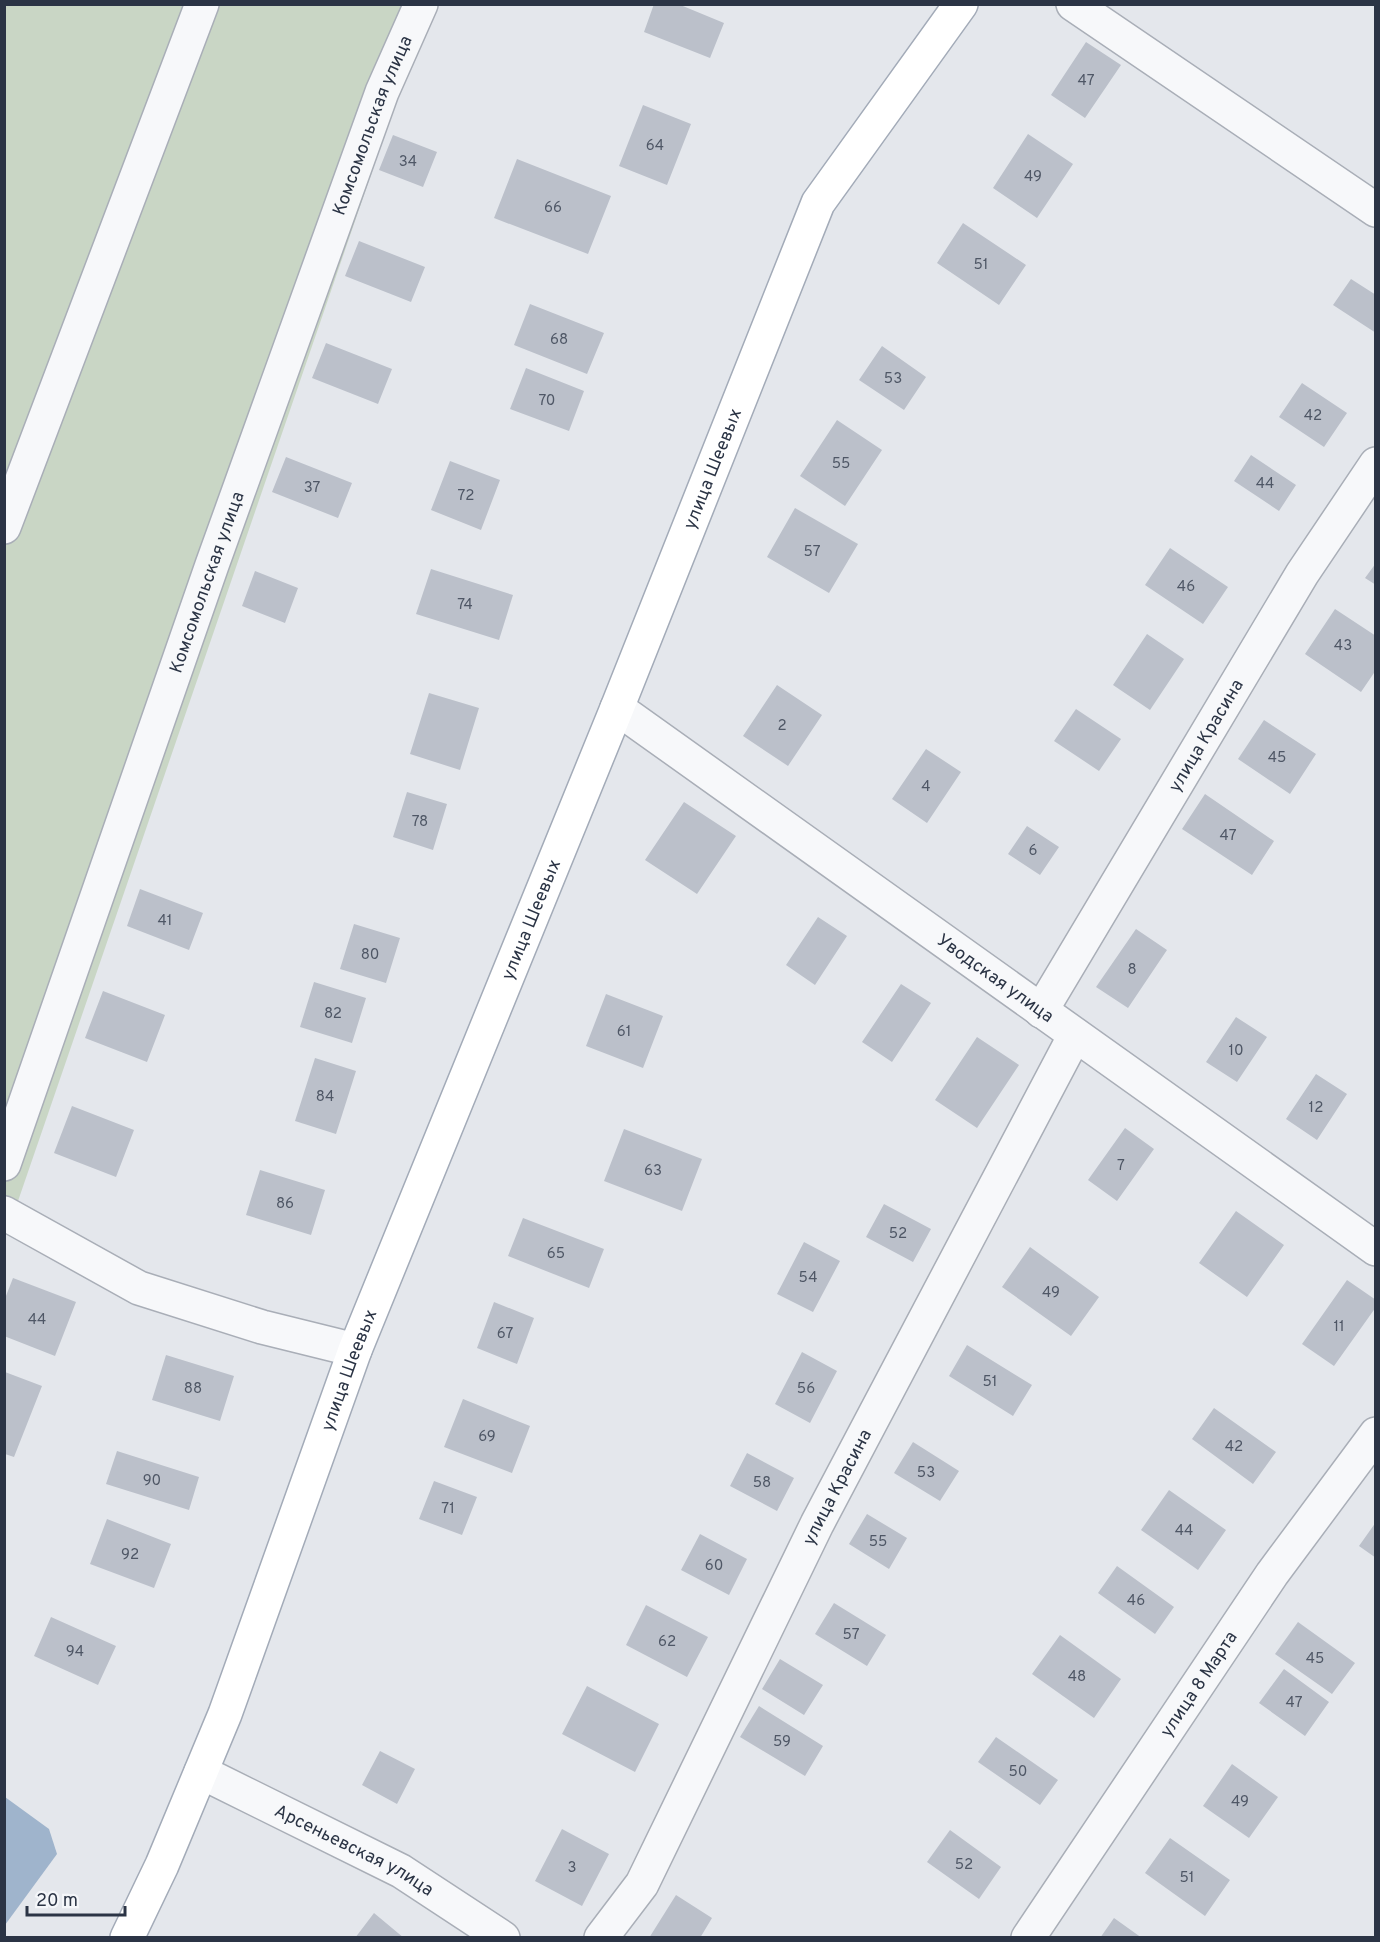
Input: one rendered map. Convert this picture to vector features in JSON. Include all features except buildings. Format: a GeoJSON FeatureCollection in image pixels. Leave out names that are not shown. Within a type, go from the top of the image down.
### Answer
{"type":"FeatureCollection","features":[{"type":"Feature","properties":{"kind":"main road","name":"улица Шеевых"},"geometry":{"type":"LineString","coordinates":[[127,1938],[162,1865],[229,1703],[355,1350],[818,203],[961,4]]}},
{"type":"Feature","properties":{"kind":"street"},"geometry":{"type":"LineString","coordinates":[[4,526],[202,4]]}},
{"type":"Feature","properties":{"kind":"street","name":"Комсомольская улица"},"geometry":{"type":"LineString","coordinates":[[4,1164],[212,565],[382,92],[421,4]]}},
{"type":"Feature","properties":{"kind":"street"},"geometry":{"type":"LineString","coordinates":[[1073,4],[1376,210]]}},
{"type":"Feature","properties":{"kind":"street","name":"улица Красина"},"geometry":{"type":"LineString","coordinates":[[1041,1011],[1296,585],[1376,464]]}},
{"type":"Feature","properties":{"kind":"street","name":"Уводская улица"},"geometry":{"type":"LineString","coordinates":[[616,708],[1376,1249]]}},
{"type":"Feature","properties":{"kind":"street","name":"улица Красина"},"geometry":{"type":"LineString","coordinates":[[601,1938],[642,1884],[817,1524],[1075,1035]]}},
{"type":"Feature","properties":{"kind":"street"},"geometry":{"type":"LineString","coordinates":[[4,1213],[140,1288],[262,1327],[355,1350]]}},
{"type":"Feature","properties":{"kind":"street","name":"улица 8 Марта"},"geometry":{"type":"LineString","coordinates":[[1028,1938],[1272,1574],[1376,1434]]}},
{"type":"Feature","properties":{"kind":"street","name":"Арсеньевская улица"},"geometry":{"type":"LineString","coordinates":[[201,1772],[401,1871],[503,1938]]}},
{"type":"Feature","properties":{"kind":"green space"},"geometry":{"type":"Polygon","coordinates":[[[4,5],[404,5],[376,160],[17,1204],[4,1199],[4,5]]]}},
{"type":"Feature","properties":{"kind":"water"},"geometry":{"type":"Polygon","coordinates":[[[5,1797],[49,1829],[57,1854],[5,1925],[5,1797]]]}}]}
